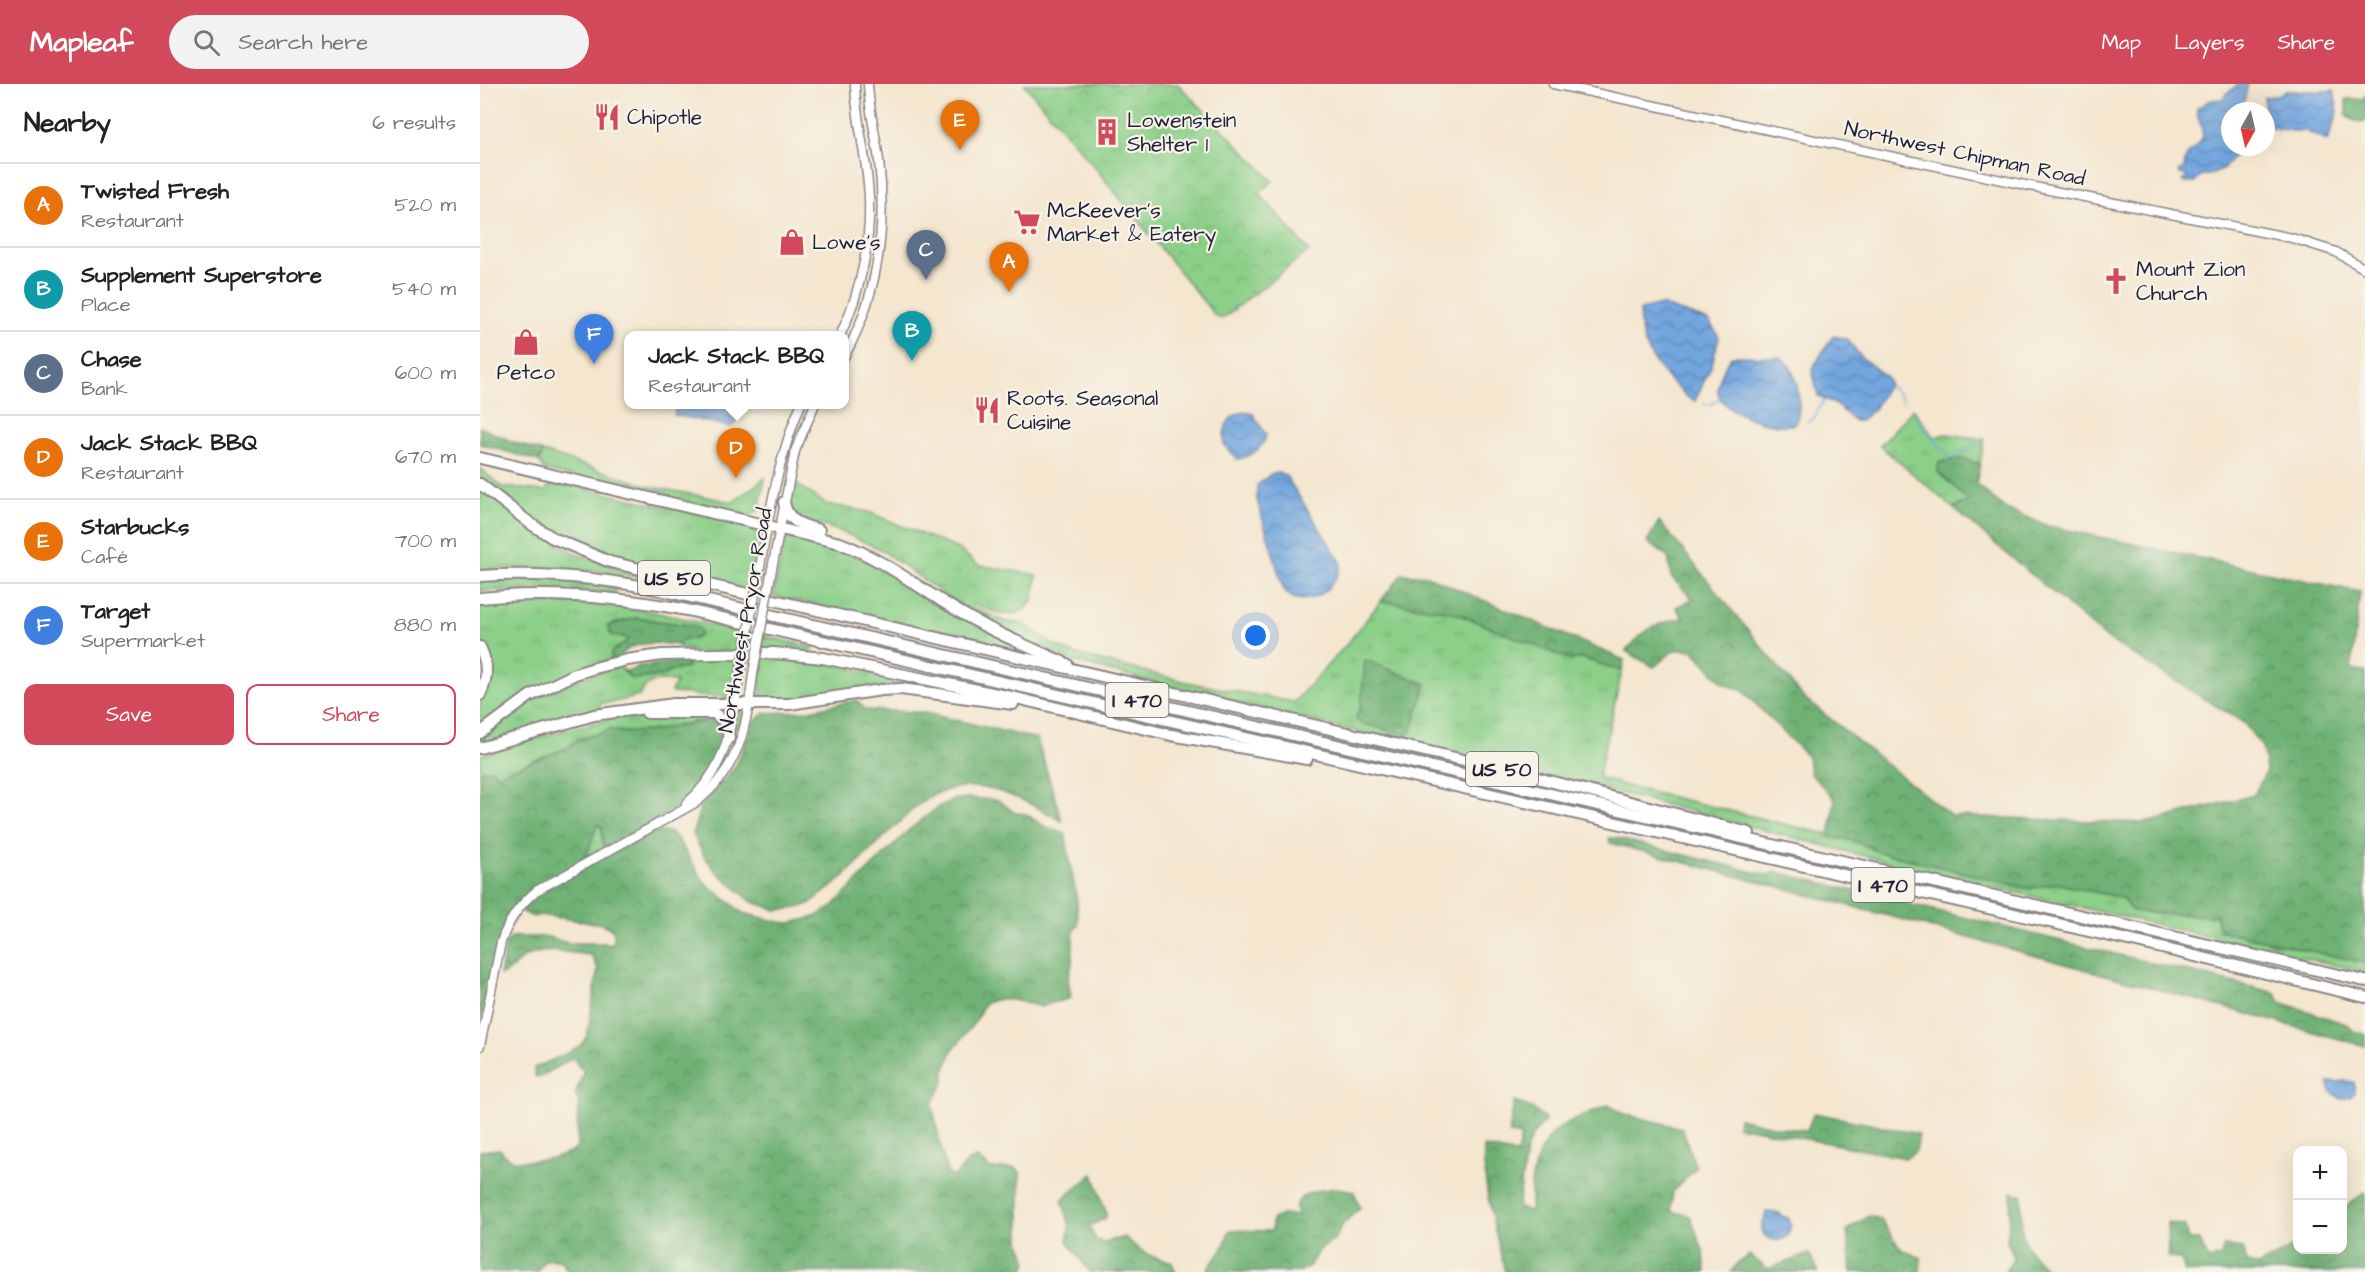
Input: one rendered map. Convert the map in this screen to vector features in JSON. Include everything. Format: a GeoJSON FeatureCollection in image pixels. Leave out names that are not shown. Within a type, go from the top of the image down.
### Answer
{"type":"FeatureCollection","features":[{"type":"Feature","properties":{"kind":"highway"},"geometry":{"type":"LineString","coordinates":[[480,458],[823,538],[857,550],[887,565],[994,632],[1089,674]]}},
{"type":"Feature","properties":{"kind":"highway","name":"US 50"},"geometry":{"type":"LineString","coordinates":[[480,484],[531,524],[554,538],[610,562],[1511,771],[1764,837],[1791,850]]}},
{"type":"Feature","properties":{"kind":"highway"},"geometry":{"type":"LineString","coordinates":[[784,502],[787,513],[793,520],[854,542],[890,562],[916,583]]}},
{"type":"Feature","properties":{"kind":"highway","name":"I 470"},"geometry":{"type":"LineString","coordinates":[[480,576],[557,575],[634,584],[2365,981]]}},
{"type":"Feature","properties":{"kind":"highway","name":"I 470"},"geometry":{"type":"LineString","coordinates":[[480,598],[566,596],[622,599],[671,607],[2365,997]]}},
{"type":"Feature","properties":{"kind":"highway"},"geometry":{"type":"LineString","coordinates":[[480,646],[486,660],[487,673],[480,695]]}},
{"type":"Feature","properties":{"kind":"highway"},"geometry":{"type":"LineString","coordinates":[[480,733],[530,696],[575,674],[627,660],[662,655],[774,653],[807,655],[1016,698],[1221,745],[1401,774]]}},
{"type":"Feature","properties":{"kind":"highway"},"geometry":{"type":"LineString","coordinates":[[480,748],[608,713],[674,704],[789,704],[881,690],[901,689],[1081,714]]}},
{"type":"Feature","properties":{"kind":"highway"},"geometry":{"type":"LineString","coordinates":[[608,713],[710,711],[719,715],[726,723],[729,738]]}},
{"type":"Feature","properties":{"kind":"main road"},"geometry":{"type":"LineString","coordinates":[[842,331],[859,286],[866,252],[869,218],[868,185],[856,111],[855,84]]}},
{"type":"Feature","properties":{"kind":"main road"},"geometry":{"type":"LineString","coordinates":[[849,347],[872,291],[881,246],[882,187],[868,103],[868,84]]}},
{"type":"Feature","properties":{"kind":"main road","name":"Northwest Chipman Road"},"geometry":{"type":"LineString","coordinates":[[1552,84],[2049,190],[2292,238],[2336,252],[2365,269]]}},
{"type":"Feature","properties":{"kind":"main road","name":"Northwest Pryor Road"},"geometry":{"type":"LineString","coordinates":[[671,816],[704,787],[716,770],[729,738],[782,455],[799,409]]}},
{"type":"Feature","properties":{"kind":"main road","name":"Northwest Pryor Road"},"geometry":{"type":"LineString","coordinates":[[480,1046],[501,942],[519,907],[536,891],[697,802],[724,774],[740,744],[750,705],[753,675],[784,502],[795,452],[813,409]]}},
{"type":"Feature","properties":{"kind":"green space"},"geometry":{"type":"Polygon","coordinates":[[[1024,84],[1178,84],[1273,181],[1259,193],[1309,251],[1223,318],[1217,318],[1024,84]]]}},
{"type":"Feature","properties":{"kind":"green space"},"geometry":{"type":"Polygon","coordinates":[[[2365,96],[2365,122],[2355,121],[2346,116],[2346,99],[2361,99],[2365,96]]]}},
{"type":"Feature","properties":{"kind":"green space"},"geometry":{"type":"Polygon","coordinates":[[[1913,409],[1934,437],[1946,434],[1984,439],[1980,464],[1963,459],[1938,472],[1969,501],[1953,508],[1880,446],[1913,409]]]}},
{"type":"Feature","properties":{"kind":"green space"},"geometry":{"type":"Polygon","coordinates":[[[480,427],[515,443],[543,452],[539,461],[480,444],[480,427]]]}},
{"type":"Feature","properties":{"kind":"green space"},"geometry":{"type":"Polygon","coordinates":[[[543,452],[648,486],[733,502],[765,478],[759,510],[748,516],[544,470],[539,461],[543,452]]]}},
{"type":"Feature","properties":{"kind":"green space"},"geometry":{"type":"Polygon","coordinates":[[[1963,459],[1980,464],[1976,484],[2006,509],[2048,526],[2360,592],[2351,670],[2365,672],[2365,963],[2219,930],[2216,916],[2137,912],[2130,909],[2122,898],[2055,883],[2030,889],[1879,852],[1855,841],[1829,837],[1835,799],[1810,773],[1808,757],[1742,690],[1723,683],[1693,650],[1674,650],[1654,667],[1626,651],[1651,628],[1664,622],[1683,618],[1676,607],[1693,599],[1671,577],[1668,557],[1647,542],[1659,521],[1802,696],[1951,816],[2145,823],[2254,795],[2266,771],[2262,747],[2244,723],[2109,640],[1953,508],[1969,501],[1938,472],[1939,462],[1963,459]]]}},
{"type":"Feature","properties":{"kind":"green space"},"geometry":{"type":"Polygon","coordinates":[[[480,468],[502,487],[545,491],[553,482],[731,521],[755,529],[758,533],[749,591],[650,569],[577,544],[544,527],[516,507],[480,478],[480,468]]]}},
{"type":"Feature","properties":{"kind":"green space"},"geometry":{"type":"Polygon","coordinates":[[[792,481],[826,504],[868,512],[958,549],[978,565],[1037,575],[1033,600],[1019,612],[1005,614],[974,604],[972,607],[1006,622],[1024,624],[1054,645],[1074,654],[1191,683],[1294,702],[1348,643],[1381,601],[1453,612],[1571,660],[1582,658],[1622,671],[1598,777],[1630,787],[1855,841],[1879,852],[2030,889],[2055,883],[2122,898],[2130,909],[2137,912],[2216,916],[2219,930],[2365,963],[2365,972],[1934,874],[1619,793],[1252,707],[1079,663],[1023,642],[970,613],[880,549],[840,531],[799,519],[790,509],[792,481]]]}},
{"type":"Feature","properties":{"kind":"green space"},"geometry":{"type":"Polygon","coordinates":[[[480,488],[567,549],[614,566],[695,589],[641,578],[588,571],[535,568],[480,570],[480,488]]]}},
{"type":"Feature","properties":{"kind":"green space"},"geometry":{"type":"Polygon","coordinates":[[[790,537],[837,549],[866,560],[1037,656],[773,596],[784,541],[790,537]]]}},
{"type":"Feature","properties":{"kind":"green space"},"geometry":{"type":"Polygon","coordinates":[[[1402,574],[1427,576],[1624,660],[1622,671],[1582,658],[1571,660],[1453,612],[1381,601],[1402,574]]]}},
{"type":"Feature","properties":{"kind":"green space"},"geometry":{"type":"Polygon","coordinates":[[[515,579],[564,581],[617,587],[615,593],[555,589],[480,591],[480,581],[515,579]]]}},
{"type":"Feature","properties":{"kind":"green space"},"geometry":{"type":"Polygon","coordinates":[[[572,603],[644,610],[813,647],[812,653],[694,652],[681,649],[678,645],[684,639],[693,639],[695,626],[636,618],[611,624],[616,636],[630,640],[613,659],[584,669],[480,729],[480,703],[490,663],[489,654],[480,637],[480,605],[572,603]]]}},
{"type":"Feature","properties":{"kind":"green space"},"geometry":{"type":"Polygon","coordinates":[[[636,618],[695,626],[700,629],[700,636],[684,639],[678,645],[654,643],[638,645],[625,652],[620,658],[613,659],[612,652],[629,639],[611,635],[607,626],[636,618]]]}},
{"type":"Feature","properties":{"kind":"green space"},"geometry":{"type":"Polygon","coordinates":[[[738,657],[731,689],[733,690],[732,697],[673,693],[671,691],[676,682],[654,682],[646,686],[639,696],[601,703],[599,711],[480,746],[480,738],[513,713],[546,693],[582,678],[621,666],[624,672],[634,677],[652,677],[683,669],[689,665],[686,660],[738,657]]]}},
{"type":"Feature","properties":{"kind":"green space"},"geometry":{"type":"Polygon","coordinates":[[[763,657],[814,660],[930,686],[891,685],[803,700],[760,699],[763,657]]]}},
{"type":"Feature","properties":{"kind":"green space"},"geometry":{"type":"Polygon","coordinates":[[[1365,660],[1426,684],[1412,730],[1407,735],[1360,723],[1356,718],[1361,704],[1365,660]]]}},
{"type":"Feature","properties":{"kind":"green space"},"geometry":{"type":"Polygon","coordinates":[[[687,661],[687,668],[669,671],[665,675],[632,679],[623,671],[632,670],[638,666],[687,661]]]}},
{"type":"Feature","properties":{"kind":"green space"},"geometry":{"type":"Polygon","coordinates":[[[857,700],[865,710],[921,712],[1037,739],[1062,821],[1025,801],[1006,794],[970,787],[951,789],[933,796],[914,808],[838,882],[809,904],[798,908],[777,910],[752,902],[715,870],[704,856],[693,834],[700,807],[735,767],[754,721],[765,713],[805,711],[857,700]]]}},
{"type":"Feature","properties":{"kind":"green space"},"geometry":{"type":"Polygon","coordinates":[[[738,710],[745,710],[742,728],[721,774],[707,787],[725,758],[732,741],[738,710]]]}},
{"type":"Feature","properties":{"kind":"green space"},"geometry":{"type":"Polygon","coordinates":[[[709,715],[720,721],[699,721],[650,731],[610,730],[577,740],[567,748],[497,775],[492,769],[480,771],[480,755],[564,730],[618,717],[709,715]]]}},
{"type":"Feature","properties":{"kind":"green space"},"geometry":{"type":"Polygon","coordinates":[[[713,720],[720,721],[723,735],[721,746],[709,773],[685,800],[670,811],[604,848],[601,826],[597,825],[586,857],[525,897],[495,955],[480,1025],[480,771],[492,769],[497,775],[567,748],[577,740],[610,730],[650,731],[713,720]]]}},
{"type":"Feature","properties":{"kind":"green space"},"geometry":{"type":"Polygon","coordinates":[[[967,798],[998,800],[1015,813],[1026,814],[1044,826],[1065,833],[1077,901],[1078,925],[1074,928],[1072,965],[1068,978],[1071,998],[1042,1007],[1004,999],[990,1001],[983,1005],[977,1019],[952,1051],[944,1072],[944,1082],[932,1105],[949,1175],[955,1176],[968,1161],[977,1158],[992,1169],[1016,1168],[1020,1172],[1020,1241],[1027,1261],[1023,1272],[569,1272],[561,1261],[551,1259],[544,1261],[537,1272],[480,1272],[480,1151],[500,1149],[513,1160],[531,1161],[562,1155],[576,1149],[577,1116],[580,1105],[575,1094],[584,1070],[579,1067],[573,1057],[539,1078],[535,1076],[534,1068],[568,1053],[581,1045],[587,1036],[598,969],[591,955],[548,951],[523,958],[508,972],[500,975],[506,943],[512,937],[549,937],[567,943],[610,945],[614,935],[610,928],[603,924],[540,915],[533,917],[523,912],[523,908],[553,885],[586,866],[654,832],[664,832],[677,838],[704,882],[743,913],[791,923],[815,917],[831,908],[909,830],[937,808],[952,800],[967,798]]]}},
{"type":"Feature","properties":{"kind":"green space"},"geometry":{"type":"Polygon","coordinates":[[[597,824],[602,829],[604,848],[586,857],[597,824]]]}},
{"type":"Feature","properties":{"kind":"green space"},"geometry":{"type":"Polygon","coordinates":[[[1609,838],[1766,875],[1777,872],[2276,993],[2280,1002],[2346,1024],[2354,1031],[2365,1034],[2365,1046],[1893,917],[1610,843],[1609,838]]]}},
{"type":"Feature","properties":{"kind":"green space"},"geometry":{"type":"Polygon","coordinates":[[[1514,1102],[1532,1108],[1546,1120],[1532,1136],[1526,1150],[1518,1208],[1530,1211],[1532,1178],[1536,1161],[1549,1138],[1569,1122],[1609,1105],[1623,1114],[1682,1128],[1696,1168],[1673,1191],[1671,1211],[1690,1216],[1704,1253],[1706,1272],[1505,1272],[1487,1194],[1484,1147],[1517,1154],[1521,1136],[1509,1134],[1514,1102]]]}},
{"type":"Feature","properties":{"kind":"green space"},"geometry":{"type":"Polygon","coordinates":[[[1814,1113],[1919,1134],[1916,1151],[1906,1158],[1737,1126],[1739,1118],[1781,1128],[1807,1130],[1814,1113]]]}},
{"type":"Feature","properties":{"kind":"green space"},"geometry":{"type":"Polygon","coordinates":[[[1093,1174],[1106,1212],[1106,1218],[1089,1226],[1096,1240],[1103,1242],[1125,1237],[1146,1254],[1171,1261],[1176,1272],[1090,1272],[1067,1241],[1070,1226],[1062,1200],[1093,1174]]]}},
{"type":"Feature","properties":{"kind":"green space"},"geometry":{"type":"Polygon","coordinates":[[[1336,1188],[1354,1191],[1360,1208],[1342,1225],[1335,1240],[1319,1250],[1309,1266],[1299,1272],[1206,1272],[1223,1248],[1230,1230],[1272,1231],[1272,1220],[1278,1216],[1298,1216],[1295,1208],[1306,1195],[1336,1188]]]}},
{"type":"Feature","properties":{"kind":"green space"},"geometry":{"type":"Polygon","coordinates":[[[2012,1192],[2022,1195],[2021,1220],[2027,1246],[2050,1272],[2005,1272],[2014,1257],[2007,1241],[2012,1192]]]}},
{"type":"Feature","properties":{"kind":"green space"},"geometry":{"type":"Polygon","coordinates":[[[2365,1192],[2365,1272],[2185,1272],[2181,1260],[2168,1257],[2167,1223],[2185,1226],[2188,1240],[2199,1240],[2209,1260],[2221,1256],[2224,1246],[2243,1248],[2245,1262],[2258,1266],[2293,1247],[2293,1254],[2347,1254],[2347,1206],[2365,1192]]]}},
{"type":"Feature","properties":{"kind":"green space"},"geometry":{"type":"Polygon","coordinates":[[[1869,1216],[1880,1219],[1901,1249],[1921,1258],[1920,1272],[1851,1272],[1847,1230],[1869,1216]]]}},
{"type":"Feature","properties":{"kind":"green space"},"geometry":{"type":"Polygon","coordinates":[[[1809,1254],[1819,1272],[1731,1272],[1738,1262],[1750,1255],[1767,1269],[1809,1254]]]}},
{"type":"Feature","properties":{"kind":"water"},"geometry":{"type":"Polygon","coordinates":[[[2236,84],[2248,84],[2244,102],[2221,102],[2221,156],[2233,156],[2224,167],[2214,174],[2202,175],[2194,183],[2184,183],[2182,180],[2186,180],[2186,175],[2180,174],[2179,171],[2184,170],[2189,153],[2198,144],[2203,133],[2197,108],[2211,100],[2224,99],[2227,93],[2236,84]]]}},
{"type":"Feature","properties":{"kind":"water"},"geometry":{"type":"Polygon","coordinates":[[[2286,91],[2334,91],[2338,112],[2327,141],[2304,130],[2301,132],[2275,128],[2275,102],[2264,102],[2264,97],[2275,96],[2286,91]]]}},
{"type":"Feature","properties":{"kind":"water"},"geometry":{"type":"Polygon","coordinates":[[[1661,305],[1709,321],[1719,337],[1712,364],[1695,401],[1687,397],[1664,374],[1645,344],[1640,310],[1661,305]]]}},
{"type":"Feature","properties":{"kind":"water"},"geometry":{"type":"Polygon","coordinates":[[[1833,336],[1847,339],[1861,357],[1885,376],[1889,383],[1874,409],[1860,421],[1855,421],[1835,404],[1818,396],[1812,369],[1833,336]]]}},
{"type":"Feature","properties":{"kind":"water"},"geometry":{"type":"Polygon","coordinates":[[[1731,356],[1780,357],[1786,362],[1795,378],[1799,397],[1796,423],[1777,425],[1765,423],[1739,413],[1721,400],[1718,392],[1719,383],[1731,356]]]}},
{"type":"Feature","properties":{"kind":"water"},"geometry":{"type":"Polygon","coordinates":[[[675,409],[738,409],[736,423],[731,427],[674,415],[675,409]]]}},
{"type":"Feature","properties":{"kind":"water"},"geometry":{"type":"Polygon","coordinates":[[[1244,412],[1253,414],[1266,435],[1256,452],[1237,459],[1224,445],[1224,434],[1229,420],[1244,412]]]}},
{"type":"Feature","properties":{"kind":"water"},"geometry":{"type":"Polygon","coordinates":[[[1279,473],[1286,476],[1341,562],[1334,581],[1320,595],[1311,598],[1292,597],[1284,591],[1257,500],[1257,485],[1271,474],[1279,473]]]}},
{"type":"Feature","properties":{"kind":"water"},"geometry":{"type":"Polygon","coordinates":[[[2354,1082],[2354,1093],[2350,1097],[2341,1099],[2330,1091],[2328,1083],[2354,1082]]]}},
{"type":"Feature","properties":{"kind":"water"},"geometry":{"type":"Polygon","coordinates":[[[1766,1212],[1780,1213],[1781,1216],[1788,1218],[1791,1224],[1788,1236],[1776,1240],[1764,1235],[1762,1226],[1766,1212]]]}},
{"type":"Feature","properties":{"kind":"waterway"},"geometry":{"type":"LineString","coordinates":[[1889,386],[1898,393],[1903,402]]}},
{"type":"Feature","properties":{"kind":"waterway"},"geometry":{"type":"LineString","coordinates":[[1704,404],[1709,405],[1721,398]]}},
{"type":"Feature","properties":{"kind":"waterway"},"geometry":{"type":"LineString","coordinates":[[1807,422],[1813,419],[1824,400]]}},
{"type":"Feature","properties":{"kind":"waterway"},"geometry":{"type":"LineString","coordinates":[[1915,417],[1952,460],[1970,448],[1982,444]]}},
{"type":"Feature","properties":{"kind":"place","name":"Chipotle"},"geometry":{"type":"Point","coordinates":[607,117]}},
{"type":"Feature","properties":{"kind":"place","name":"Lowenstein Shelter 1"},"geometry":{"type":"Point","coordinates":[1107,132]}},
{"type":"Feature","properties":{"kind":"place","name":"Starbucks"},"geometry":{"type":"Point","coordinates":[960,150]}},
{"type":"Feature","properties":{"kind":"place","name":"McKeever's Market & Eatery"},"geometry":{"type":"Point","coordinates":[1027,222]}},
{"type":"Feature","properties":{"kind":"place","name":"Lowe's"},"geometry":{"type":"Point","coordinates":[792,242]}},
{"type":"Feature","properties":{"kind":"place","name":"Chase"},"geometry":{"type":"Point","coordinates":[926,280]}},
{"type":"Feature","properties":{"kind":"place","name":"Mount Zion Church"},"geometry":{"type":"Point","coordinates":[2116,281]}},
{"type":"Feature","properties":{"kind":"place","name":"Twisted Fresh"},"geometry":{"type":"Point","coordinates":[1009,292]}},
{"type":"Feature","properties":{"kind":"place","name":"Petco"},"geometry":{"type":"Point","coordinates":[526,342]}},
{"type":"Feature","properties":{"kind":"place","name":"Supplement Superstore"},"geometry":{"type":"Point","coordinates":[912,361]}},
{"type":"Feature","properties":{"kind":"place","name":"Target"},"geometry":{"type":"Point","coordinates":[594,364]}},
{"type":"Feature","properties":{"kind":"place","name":"Roots. Seasonal Cuisine"},"geometry":{"type":"Point","coordinates":[987,410]}},
{"type":"Feature","properties":{"kind":"place","name":"Jack Stack BBQ"},"geometry":{"type":"Point","coordinates":[736,478]}}]}
